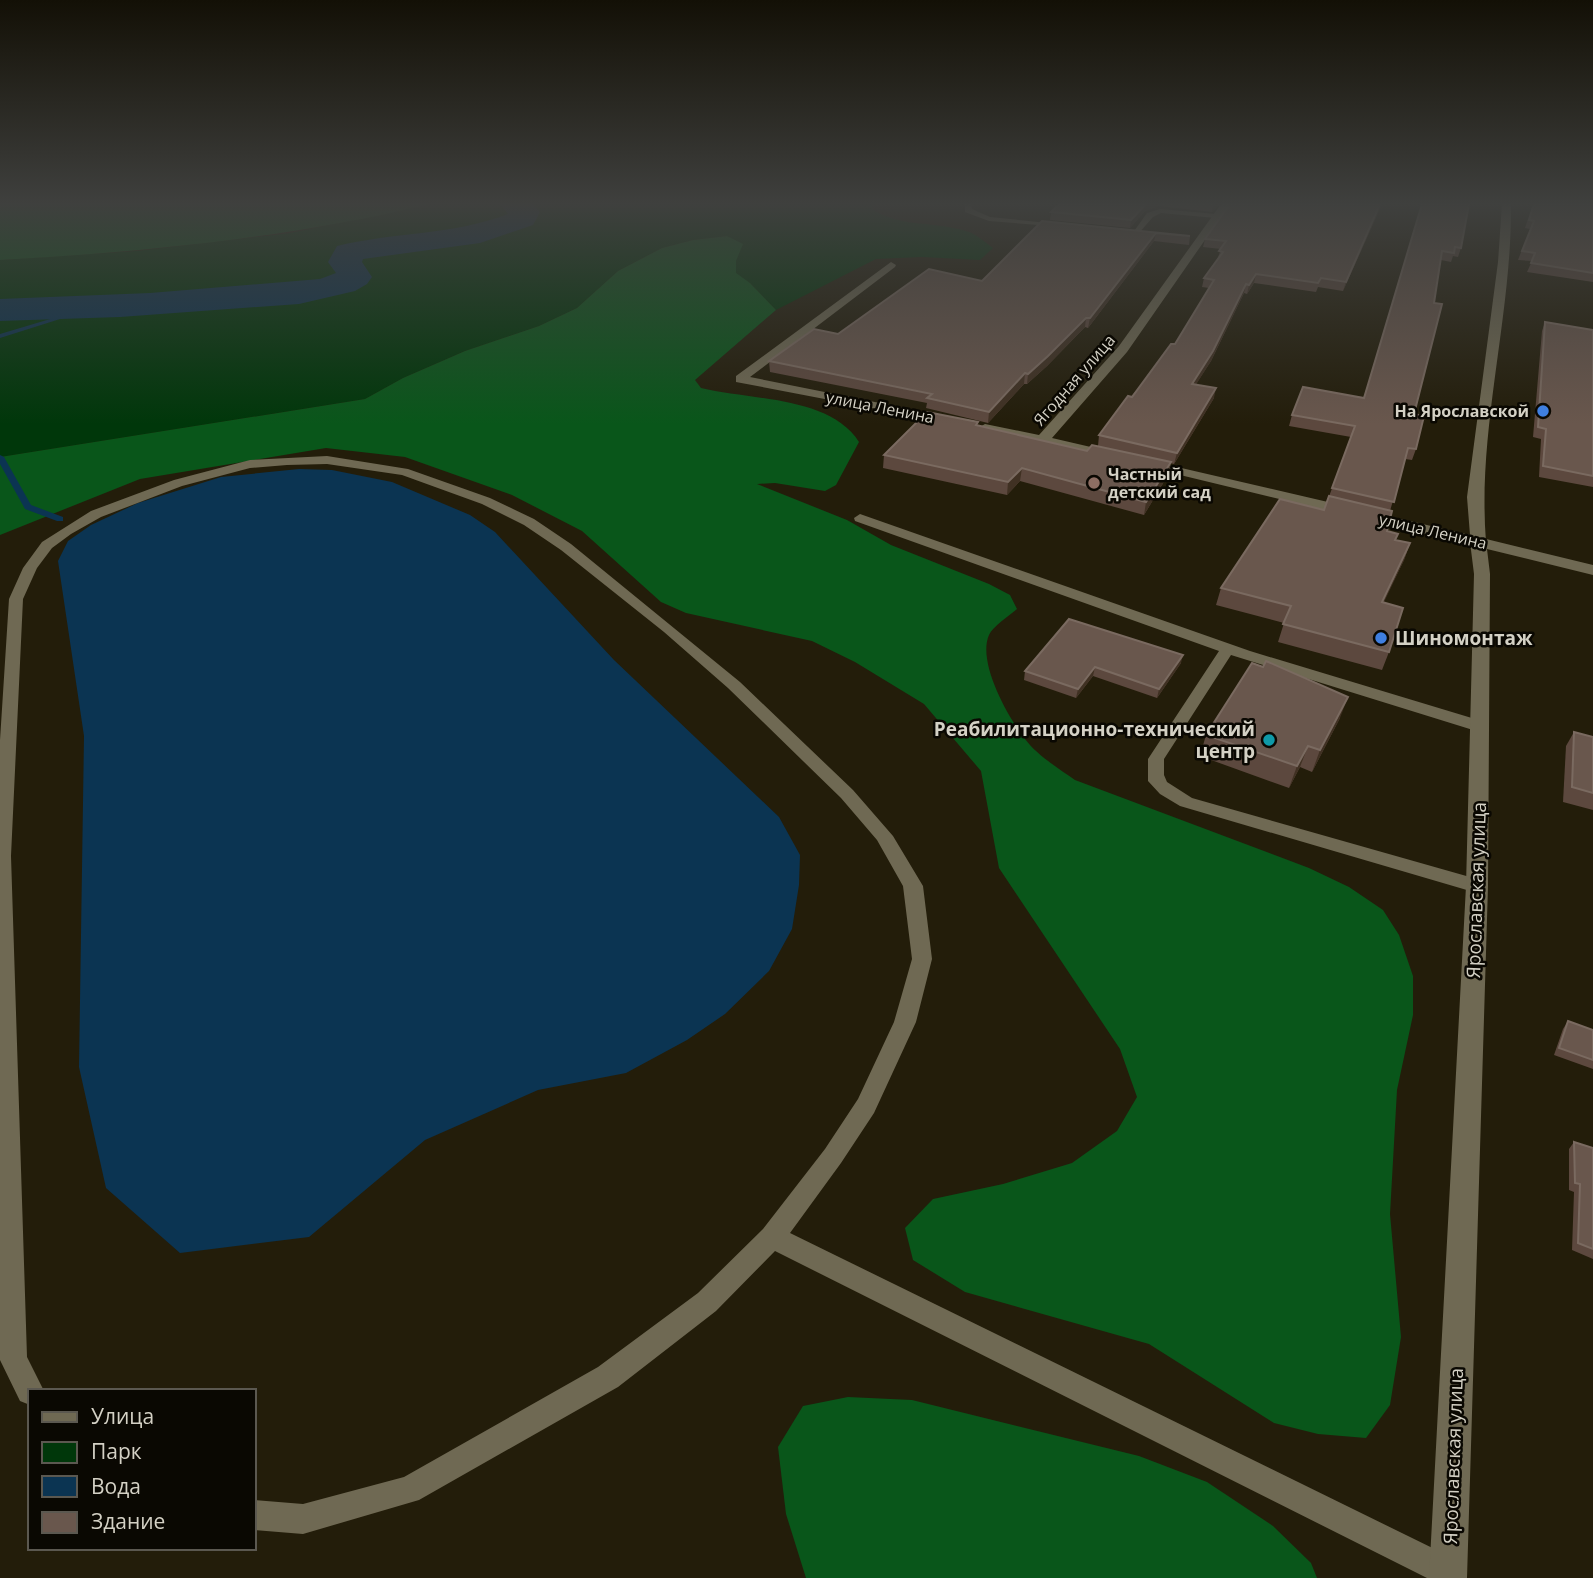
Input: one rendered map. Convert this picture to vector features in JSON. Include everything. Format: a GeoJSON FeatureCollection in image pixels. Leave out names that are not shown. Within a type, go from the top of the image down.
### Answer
{"type":"FeatureCollection","features":[{"type":"Feature","properties":{"kind":"street","name":"улица Ленина"},"geometry":{"type":"LineString","coordinates":[[874,278],[740,379],[1043,439],[1593,570]]}},
{"type":"Feature","properties":{"kind":"street","name":"Ягодная улица"},"geometry":{"type":"LineString","coordinates":[[1043,439],[1123,349],[1168,278]]}},
{"type":"Feature","properties":{"kind":"street","name":"Ярославская улица"},"geometry":{"type":"LineString","coordinates":[[1448,1575],[1477,886],[1482,574],[1475,497],[1501,278]]}},
{"type":"Feature","properties":{"kind":"lane"},"geometry":{"type":"LineString","coordinates":[[29,1389],[13,1359],[2,856],[16,599],[36,560],[47,545],[96,514],[214,472],[250,464],[327,460],[391,469],[486,501],[529,522],[566,547],[706,661],[847,794],[884,836],[913,886],[922,959],[908,1009],[866,1106],[833,1156],[772,1237],[707,1302],[608,1377],[409,1490],[303,1519],[256,1515]]}},
{"type":"Feature","properties":{"kind":"lane"},"geometry":{"type":"LineString","coordinates":[[860,518],[1228,648],[1418,710],[1479,726]]}},
{"type":"Feature","properties":{"kind":"lane"},"geometry":{"type":"LineString","coordinates":[[1228,648],[1156,759],[1153,771],[1157,783],[1186,802],[1477,886]]}},
{"type":"Feature","properties":{"kind":"lane"},"geometry":{"type":"LineString","coordinates":[[772,1237],[1448,1575]]}},
{"type":"Feature","properties":{"kind":"green space"},"geometry":{"type":"Polygon","coordinates":[[[0,278],[611,278],[577,308],[539,326],[465,351],[403,378],[365,399],[0,457],[0,278]]]}},
{"type":"Feature","properties":{"kind":"green space"},"geometry":{"type":"Polygon","coordinates":[[[611,278],[742,278],[750,283],[776,310],[695,380],[701,388],[809,408],[846,427],[859,442],[836,485],[825,491],[775,483],[757,484],[847,520],[891,545],[1010,595],[1017,609],[991,632],[986,646],[987,660],[996,689],[1030,745],[1075,780],[1309,868],[1349,887],[1383,910],[1399,935],[1413,976],[1413,1015],[1397,1090],[1390,1214],[1401,1337],[1390,1405],[1366,1438],[1318,1434],[1274,1423],[1149,1344],[965,1292],[913,1260],[905,1228],[933,1199],[1003,1184],[1072,1163],[1117,1131],[1137,1097],[1120,1049],[999,868],[981,771],[924,704],[855,662],[812,641],[686,613],[661,602],[582,531],[512,495],[405,457],[326,448],[140,479],[0,535],[0,457],[365,399],[403,378],[465,351],[539,326],[577,308],[611,278]]]}},
{"type":"Feature","properties":{"kind":"green space"},"geometry":{"type":"Polygon","coordinates":[[[741,278],[839,278],[776,310],[750,283],[741,278]]]}},
{"type":"Feature","properties":{"kind":"green space"},"geometry":{"type":"Polygon","coordinates":[[[848,1397],[912,1400],[1139,1456],[1207,1482],[1273,1526],[1311,1563],[1317,1578],[806,1578],[786,1514],[778,1447],[803,1406],[848,1397]]]}},
{"type":"Feature","properties":{"kind":"water"},"geometry":{"type":"Polygon","coordinates":[[[299,469],[332,470],[392,482],[470,515],[495,532],[614,660],[779,817],[800,855],[799,885],[792,929],[769,971],[725,1014],[687,1040],[626,1073],[538,1090],[425,1140],[309,1237],[180,1253],[106,1188],[79,1067],[84,736],[58,561],[68,541],[91,525],[138,503],[221,477],[299,469]]]}},
{"type":"Feature","properties":{"kind":"building"},"geometry":{"type":"Polygon","coordinates":[[[917,278],[967,278],[982,281],[985,278],[1121,278],[1090,318],[1086,318],[1028,374],[1025,373],[989,412],[927,398],[932,394],[769,361],[814,329],[838,334],[917,278]]]}},
{"type":"Feature","properties":{"kind":"building"},"geometry":{"type":"Polygon","coordinates":[[[1204,278],[1254,278],[1249,285],[1246,284],[1213,351],[1192,384],[1216,388],[1177,453],[1099,435],[1128,396],[1132,397],[1171,344],[1175,344],[1214,280],[1204,278]]]}},
{"type":"Feature","properties":{"kind":"building"},"geometry":{"type":"Polygon","coordinates":[[[1281,278],[1348,278],[1346,282],[1321,278],[1318,283],[1281,278]]]}},
{"type":"Feature","properties":{"kind":"building"},"geometry":{"type":"Polygon","coordinates":[[[1400,278],[1438,278],[1434,303],[1442,304],[1414,414],[1424,416],[1416,449],[1408,448],[1394,502],[1332,488],[1355,426],[1292,415],[1303,387],[1364,398],[1400,278]]]}},
{"type":"Feature","properties":{"kind":"building"},"geometry":{"type":"Polygon","coordinates":[[[1545,322],[1593,330],[1593,476],[1543,466],[1546,429],[1538,427],[1545,322]]]}},
{"type":"Feature","properties":{"kind":"building"},"geometry":{"type":"Polygon","coordinates":[[[927,412],[978,422],[976,425],[1087,451],[1092,445],[1171,462],[1146,502],[1022,468],[1008,482],[884,455],[927,412]]]}},
{"type":"Feature","properties":{"kind":"building"},"geometry":{"type":"Polygon","coordinates":[[[1329,496],[1392,511],[1387,531],[1398,534],[1395,540],[1410,543],[1382,602],[1403,608],[1389,652],[1283,624],[1291,606],[1221,588],[1280,499],[1324,510],[1329,496]]]}},
{"type":"Feature","properties":{"kind":"building"},"geometry":{"type":"Polygon","coordinates":[[[1069,619],[1183,655],[1159,689],[1095,667],[1078,689],[1025,671],[1069,619]]]}},
{"type":"Feature","properties":{"kind":"building","name":"Реабилитационно-технический центр"},"geometry":{"type":"Polygon","coordinates":[[[1266,661],[1348,697],[1320,750],[1308,746],[1297,766],[1206,735],[1252,663],[1263,667],[1266,661]]]}},
{"type":"Feature","properties":{"kind":"building"},"geometry":{"type":"Polygon","coordinates":[[[1574,732],[1593,737],[1593,793],[1572,787],[1574,732]]]}},
{"type":"Feature","properties":{"kind":"building"},"geometry":{"type":"Polygon","coordinates":[[[1568,1021],[1593,1030],[1593,1060],[1559,1048],[1568,1021]]]}},
{"type":"Feature","properties":{"kind":"building"},"geometry":{"type":"Polygon","coordinates":[[[1574,1142],[1593,1148],[1593,1249],[1578,1243],[1580,1184],[1575,1183],[1574,1142]]]}},
{"type":"Feature","properties":{"kind":"waterway"},"geometry":{"type":"LineString","coordinates":[[0,310],[150,304],[284,294],[329,288],[354,278]]}},
{"type":"Feature","properties":{"kind":"waterway"},"geometry":{"type":"LineString","coordinates":[[0,336],[69,315],[77,312],[79,308]]}},
{"type":"Feature","properties":{"kind":"waterway"},"geometry":{"type":"LineString","coordinates":[[0,457],[28,507],[60,519]]}},
{"type":"Feature","properties":{"kind":"place","name":"На Ярославской"},"geometry":{"type":"Point","coordinates":[1543,411]}},
{"type":"Feature","properties":{"kind":"place","name":"Частный детский сад"},"geometry":{"type":"Point","coordinates":[1094,483]}},
{"type":"Feature","properties":{"kind":"place","name":"Шиномонтаж"},"geometry":{"type":"Point","coordinates":[1381,638]}},
{"type":"Feature","properties":{"kind":"place","name":"Реабилитационно-технический центр"},"geometry":{"type":"Point","coordinates":[1269,740]}}]}
